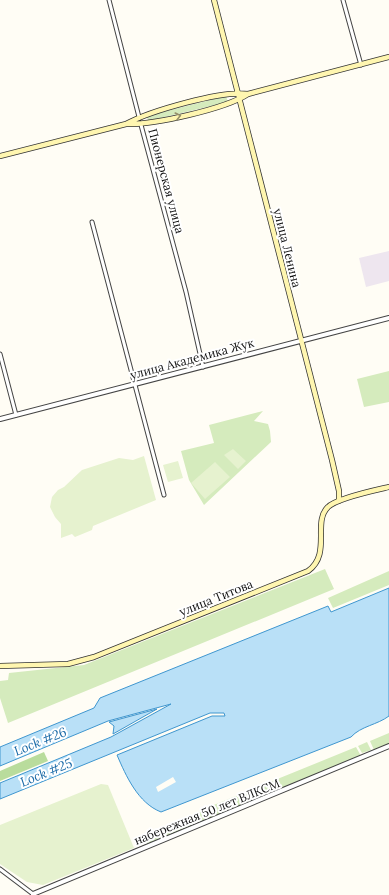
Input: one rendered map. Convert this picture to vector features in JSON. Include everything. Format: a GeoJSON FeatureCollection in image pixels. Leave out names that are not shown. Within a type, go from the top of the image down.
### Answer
{"type":"FeatureCollection","features":[{"type":"Feature","properties":{"kind":"main road","name":"улица Ленина"},"geometry":{"type":"LineString","coordinates":[[214,0],[300,341],[338,484],[339,501]]}},
{"type":"Feature","properties":{"kind":"main road"},"geometry":{"type":"LineString","coordinates":[[126,124],[141,125],[239,100],[248,94],[389,57]]}},
{"type":"Feature","properties":{"kind":"main road"},"geometry":{"type":"LineString","coordinates":[[0,156],[126,124],[139,117],[222,95],[237,92],[248,94]]}},
{"type":"Feature","properties":{"kind":"main road","name":"Пионерская улица"},"geometry":{"type":"LineString","coordinates":[[139,117],[141,125]]}},
{"type":"Feature","properties":{"kind":"main road","name":"улица Титова"},"geometry":{"type":"LineString","coordinates":[[0,666],[68,664],[94,657],[308,572],[315,567],[319,560],[325,512],[329,506],[339,501],[389,487]]}},
{"type":"Feature","properties":{"kind":"street","name":"Пионерская улица"},"geometry":{"type":"LineString","coordinates":[[109,0],[139,117]]}},
{"type":"Feature","properties":{"kind":"street"},"geometry":{"type":"LineString","coordinates":[[343,0],[361,65]]}},
{"type":"Feature","properties":{"kind":"street","name":"Пионерская улица"},"geometry":{"type":"LineString","coordinates":[[141,125],[186,292],[202,367]]}},
{"type":"Feature","properties":{"kind":"street"},"geometry":{"type":"LineString","coordinates":[[92,222],[136,384],[164,495]]}},
{"type":"Feature","properties":{"kind":"street","name":"улица Академика Жук"},"geometry":{"type":"LineString","coordinates":[[0,419],[389,318]]}},
{"type":"Feature","properties":{"kind":"street"},"geometry":{"type":"LineString","coordinates":[[0,354],[16,415]]}},
{"type":"Feature","properties":{"kind":"street","name":"набережная 50 лет ВЛКСМ"},"geometry":{"type":"LineString","coordinates":[[34,894],[389,746]]}},
{"type":"Feature","properties":{"kind":"street"},"geometry":{"type":"LineString","coordinates":[[0,870],[34,894]]}},
{"type":"Feature","properties":{"kind":"shaded area"},"geometry":{"type":"Polygon","coordinates":[[[389,251],[389,281],[366,287],[359,258],[389,251]]]}},
{"type":"Feature","properties":{"kind":"green space"},"geometry":{"type":"Polygon","coordinates":[[[226,96],[228,102],[148,121],[147,116],[226,96]]]}},
{"type":"Feature","properties":{"kind":"green space"},"geometry":{"type":"Polygon","coordinates":[[[389,371],[389,402],[364,407],[357,379],[389,371]]]}},
{"type":"Feature","properties":{"kind":"green space"},"geometry":{"type":"Polygon","coordinates":[[[263,411],[254,421],[268,424],[271,442],[204,505],[189,480],[181,451],[214,443],[209,425],[263,411]]]}},
{"type":"Feature","properties":{"kind":"green space"},"geometry":{"type":"Polygon","coordinates":[[[233,449],[246,461],[238,469],[224,455],[233,449]]]}},
{"type":"Feature","properties":{"kind":"green space"},"geometry":{"type":"Polygon","coordinates":[[[144,456],[156,500],[93,526],[92,530],[75,537],[72,534],[61,538],[61,524],[55,517],[50,507],[52,497],[58,490],[64,487],[82,470],[119,458],[133,460],[144,456]]]}},
{"type":"Feature","properties":{"kind":"green space"},"geometry":{"type":"Polygon","coordinates":[[[178,461],[183,478],[168,482],[163,465],[178,461]]]}},
{"type":"Feature","properties":{"kind":"green space"},"geometry":{"type":"Polygon","coordinates":[[[215,462],[230,477],[205,499],[191,483],[215,462]]]}},
{"type":"Feature","properties":{"kind":"green space"},"geometry":{"type":"Polygon","coordinates":[[[325,569],[334,589],[8,723],[0,698],[0,681],[8,680],[9,673],[84,665],[325,569]]]}},
{"type":"Feature","properties":{"kind":"green space"},"geometry":{"type":"Polygon","coordinates":[[[389,571],[389,585],[333,608],[328,598],[389,571]]]}},
{"type":"Feature","properties":{"kind":"green space"},"geometry":{"type":"Polygon","coordinates":[[[389,733],[389,744],[374,750],[370,741],[389,733]]]}},
{"type":"Feature","properties":{"kind":"green space"},"geometry":{"type":"Polygon","coordinates":[[[367,742],[371,750],[362,753],[358,746],[367,742]]]}},
{"type":"Feature","properties":{"kind":"green space"},"geometry":{"type":"Polygon","coordinates":[[[356,747],[361,756],[209,820],[204,809],[356,747]]]}},
{"type":"Feature","properties":{"kind":"green space"},"geometry":{"type":"Polygon","coordinates":[[[44,752],[48,761],[0,781],[0,771],[44,752]]]}},
{"type":"Feature","properties":{"kind":"green space"},"geometry":{"type":"Polygon","coordinates":[[[101,784],[108,785],[134,848],[43,885],[27,882],[0,864],[0,825],[101,784]]]}},
{"type":"Feature","properties":{"kind":"green space"},"geometry":{"type":"Polygon","coordinates":[[[198,812],[202,812],[204,813],[204,821],[198,822],[195,819],[195,815],[198,812]]]}},
{"type":"Feature","properties":{"kind":"green space"},"geometry":{"type":"Polygon","coordinates":[[[188,817],[192,826],[147,844],[143,836],[188,817]]]}},
{"type":"Feature","properties":{"kind":"water"},"geometry":{"type":"Polygon","coordinates":[[[389,588],[389,716],[359,730],[351,737],[161,812],[153,808],[139,796],[124,772],[117,755],[212,716],[225,716],[224,713],[210,713],[0,799],[0,783],[111,737],[171,704],[108,721],[0,766],[0,747],[94,708],[100,698],[328,606],[331,612],[389,588]]]}},
{"type":"Feature","properties":{"kind":"water"},"geometry":{"type":"Polygon","coordinates":[[[157,709],[113,734],[114,726],[109,722],[157,709]]]}},
{"type":"Feature","properties":{"kind":"pier"},"geometry":{"type":"Polygon","coordinates":[[[173,777],[176,782],[158,792],[156,787],[173,777]]]}},
{"type":"Feature","properties":{"kind":"water label","name":"Lock #26"},"geometry":{"type":"Point","coordinates":[40,741]}},
{"type":"Feature","properties":{"kind":"water label","name":"Lock #25"},"geometry":{"type":"Point","coordinates":[46,772]}}]}
